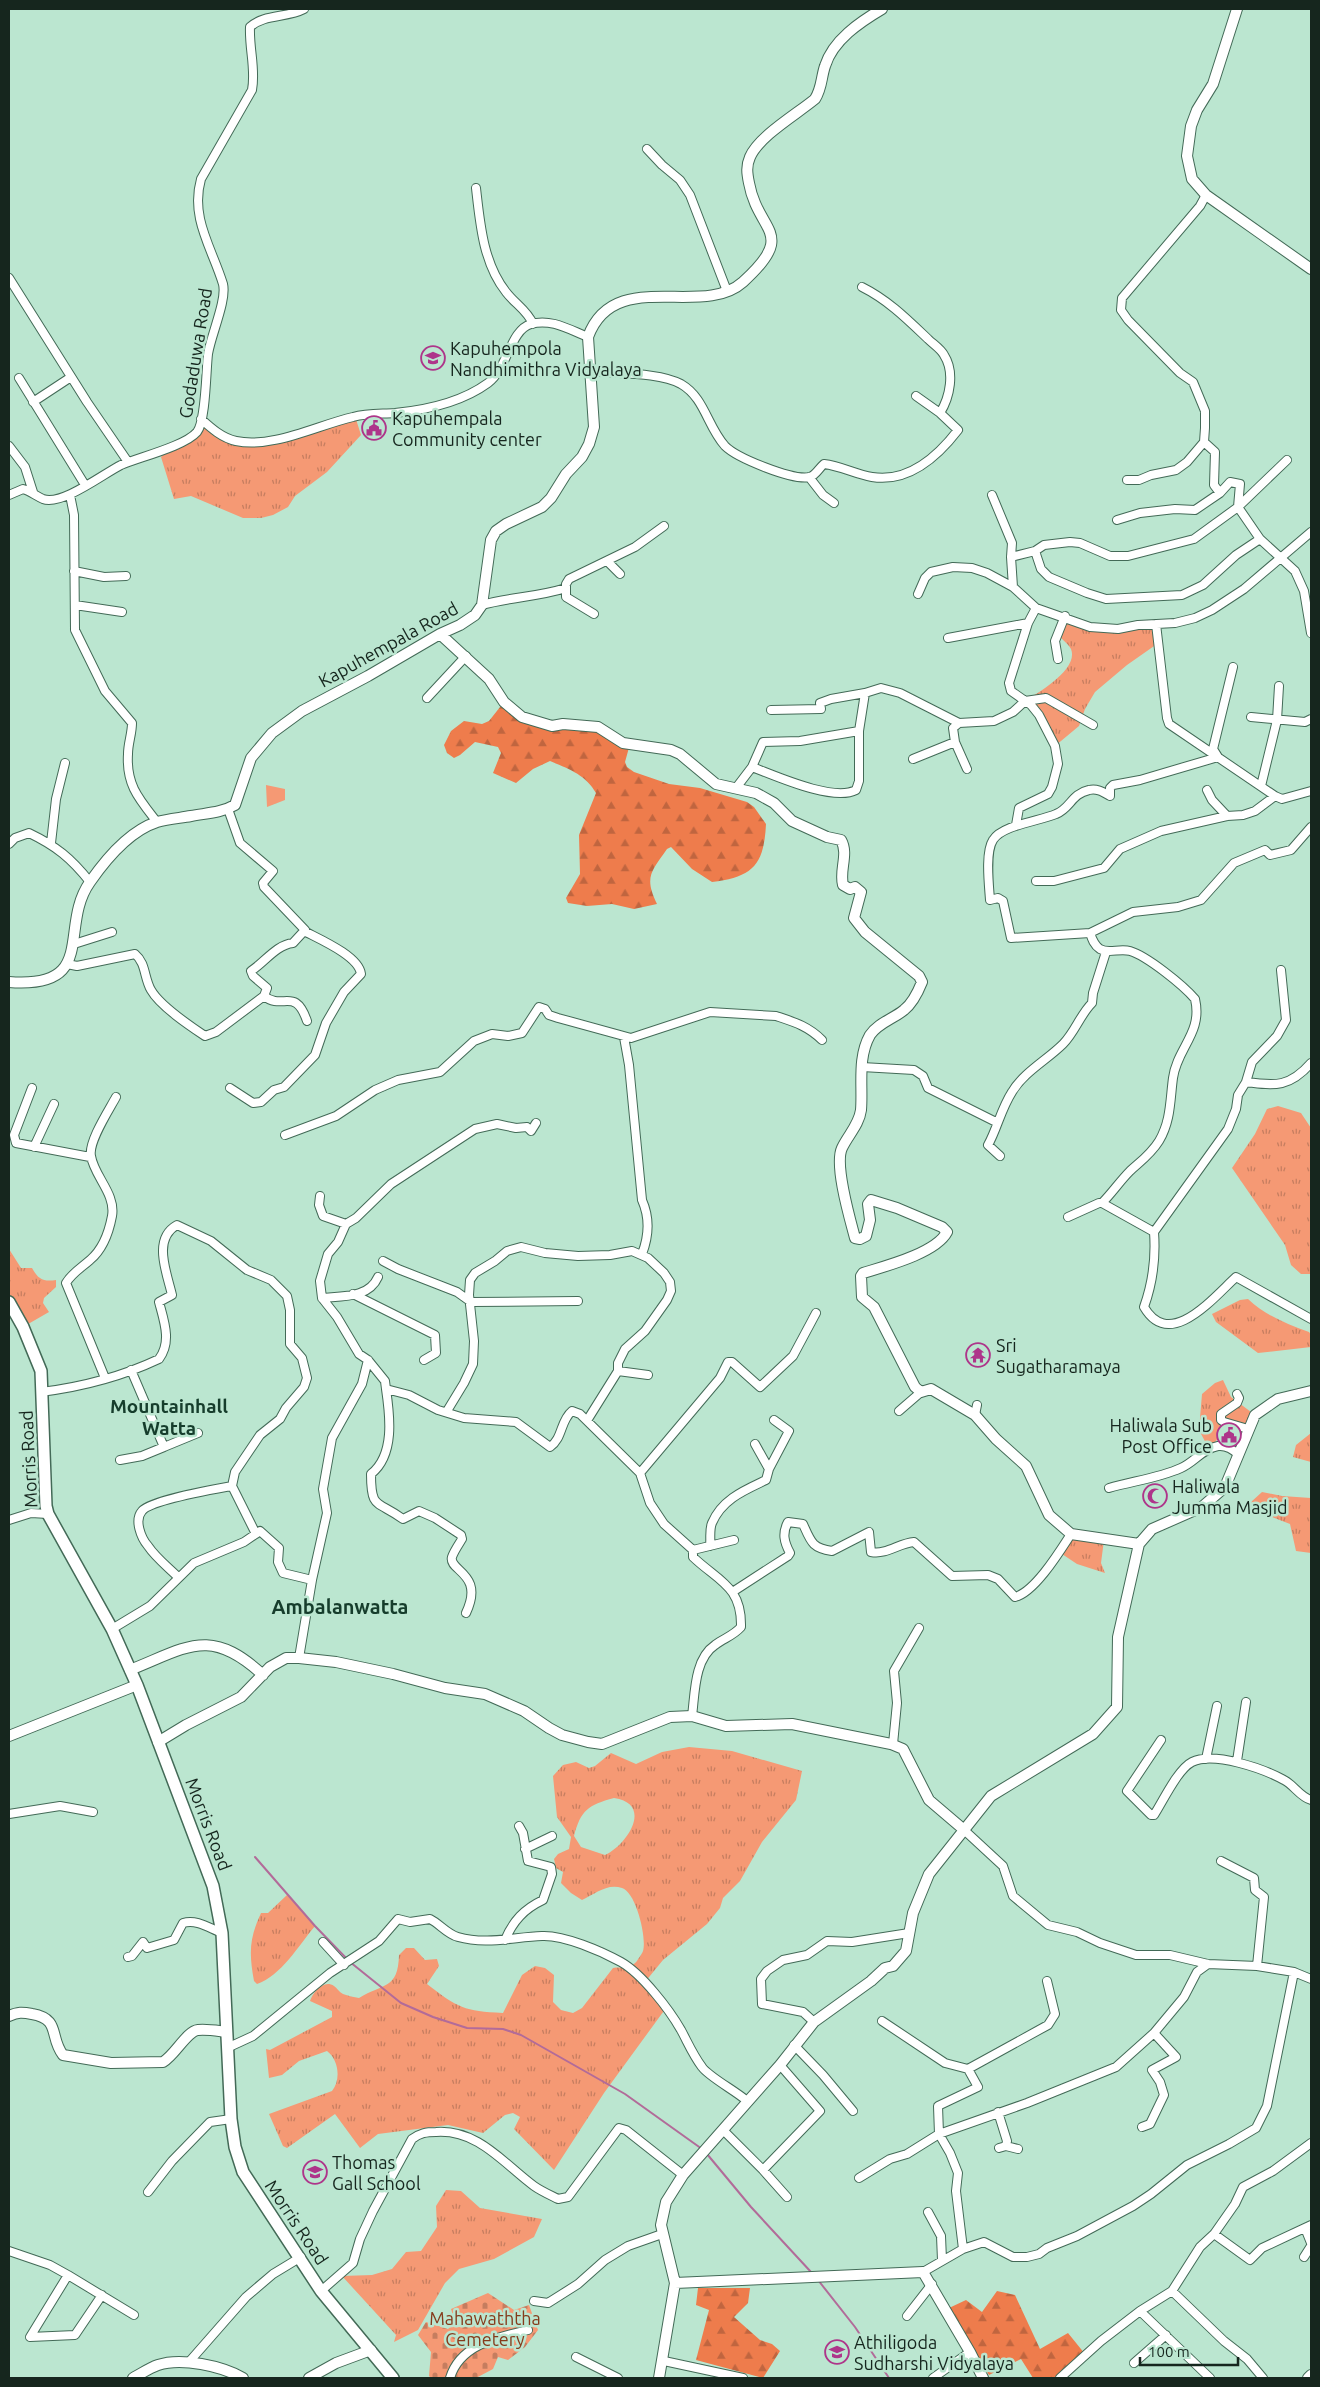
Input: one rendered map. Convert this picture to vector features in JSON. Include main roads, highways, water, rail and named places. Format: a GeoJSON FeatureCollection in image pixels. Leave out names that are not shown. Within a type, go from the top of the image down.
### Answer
{"type":"FeatureCollection","features":[{"type":"Feature","properties":{"kind":"main road","name":"Morris Road"},"geometry":{"type":"LineString","coordinates":[[9,1302],[35,1354],[41,1371],[46,1506],[48,1514],[112,1628],[208,1871],[219,1908],[232,2119],[235,2147],[243,2172],[301,2257],[321,2291],[393,2378]]}},
{"type":"Feature","properties":{"kind":"waterway"},"geometry":{"type":"LineString","coordinates":[[255,1857],[315,1926],[347,1959]]}},
{"type":"Feature","properties":{"kind":"waterway"},"geometry":{"type":"LineString","coordinates":[[350,1962],[401,2003],[433,2017],[467,2028],[503,2029],[521,2035],[625,2094],[702,2149]]}},
{"type":"Feature","properties":{"kind":"waterway"},"geometry":{"type":"LineString","coordinates":[[707,2154],[751,2207],[811,2272]]}},
{"type":"Feature","properties":{"kind":"waterway"},"geometry":{"type":"LineString","coordinates":[[818,2280],[855,2327],[889,2378]]}},
{"type":"Feature","properties":{"kind":"place","name":"Kapuhempola Nandhimithra Vidyalaya"},"geometry":{"type":"Point","coordinates":[433,358]}},
{"type":"Feature","properties":{"kind":"place","name":"Kapuhempala Community center"},"geometry":{"type":"Point","coordinates":[374,428]}},
{"type":"Feature","properties":{"kind":"place","name":"Sri Sugatharamaya"},"geometry":{"type":"Point","coordinates":[978,1355]}},
{"type":"Feature","properties":{"kind":"place","name":"Haliwala Sub Post Office"},"geometry":{"type":"Point","coordinates":[1229,1435]}},
{"type":"Feature","properties":{"kind":"place","name":"Haliwala Jumma Masjid"},"geometry":{"type":"Point","coordinates":[1155,1496]}},
{"type":"Feature","properties":{"kind":"place","name":"Thomas Gall School"},"geometry":{"type":"Point","coordinates":[315,2172]}},
{"type":"Feature","properties":{"kind":"place","name":"Athiligoda Sudharshi Vidyalaya"},"geometry":{"type":"Point","coordinates":[837,2352]}},
{"type":"Feature","properties":{"kind":"district","name":"Mountainhall Watta"},"geometry":{"type":"Point","coordinates":[169,1417]}},
{"type":"Feature","properties":{"kind":"district","name":"Ambalanwatta"},"geometry":{"type":"Point","coordinates":[340,1606]}},
{"type":"Feature","properties":{"kind":"park label","name":"Mahawaththa Cemetery"},"geometry":{"type":"Point","coordinates":[485,2328]}}]}
